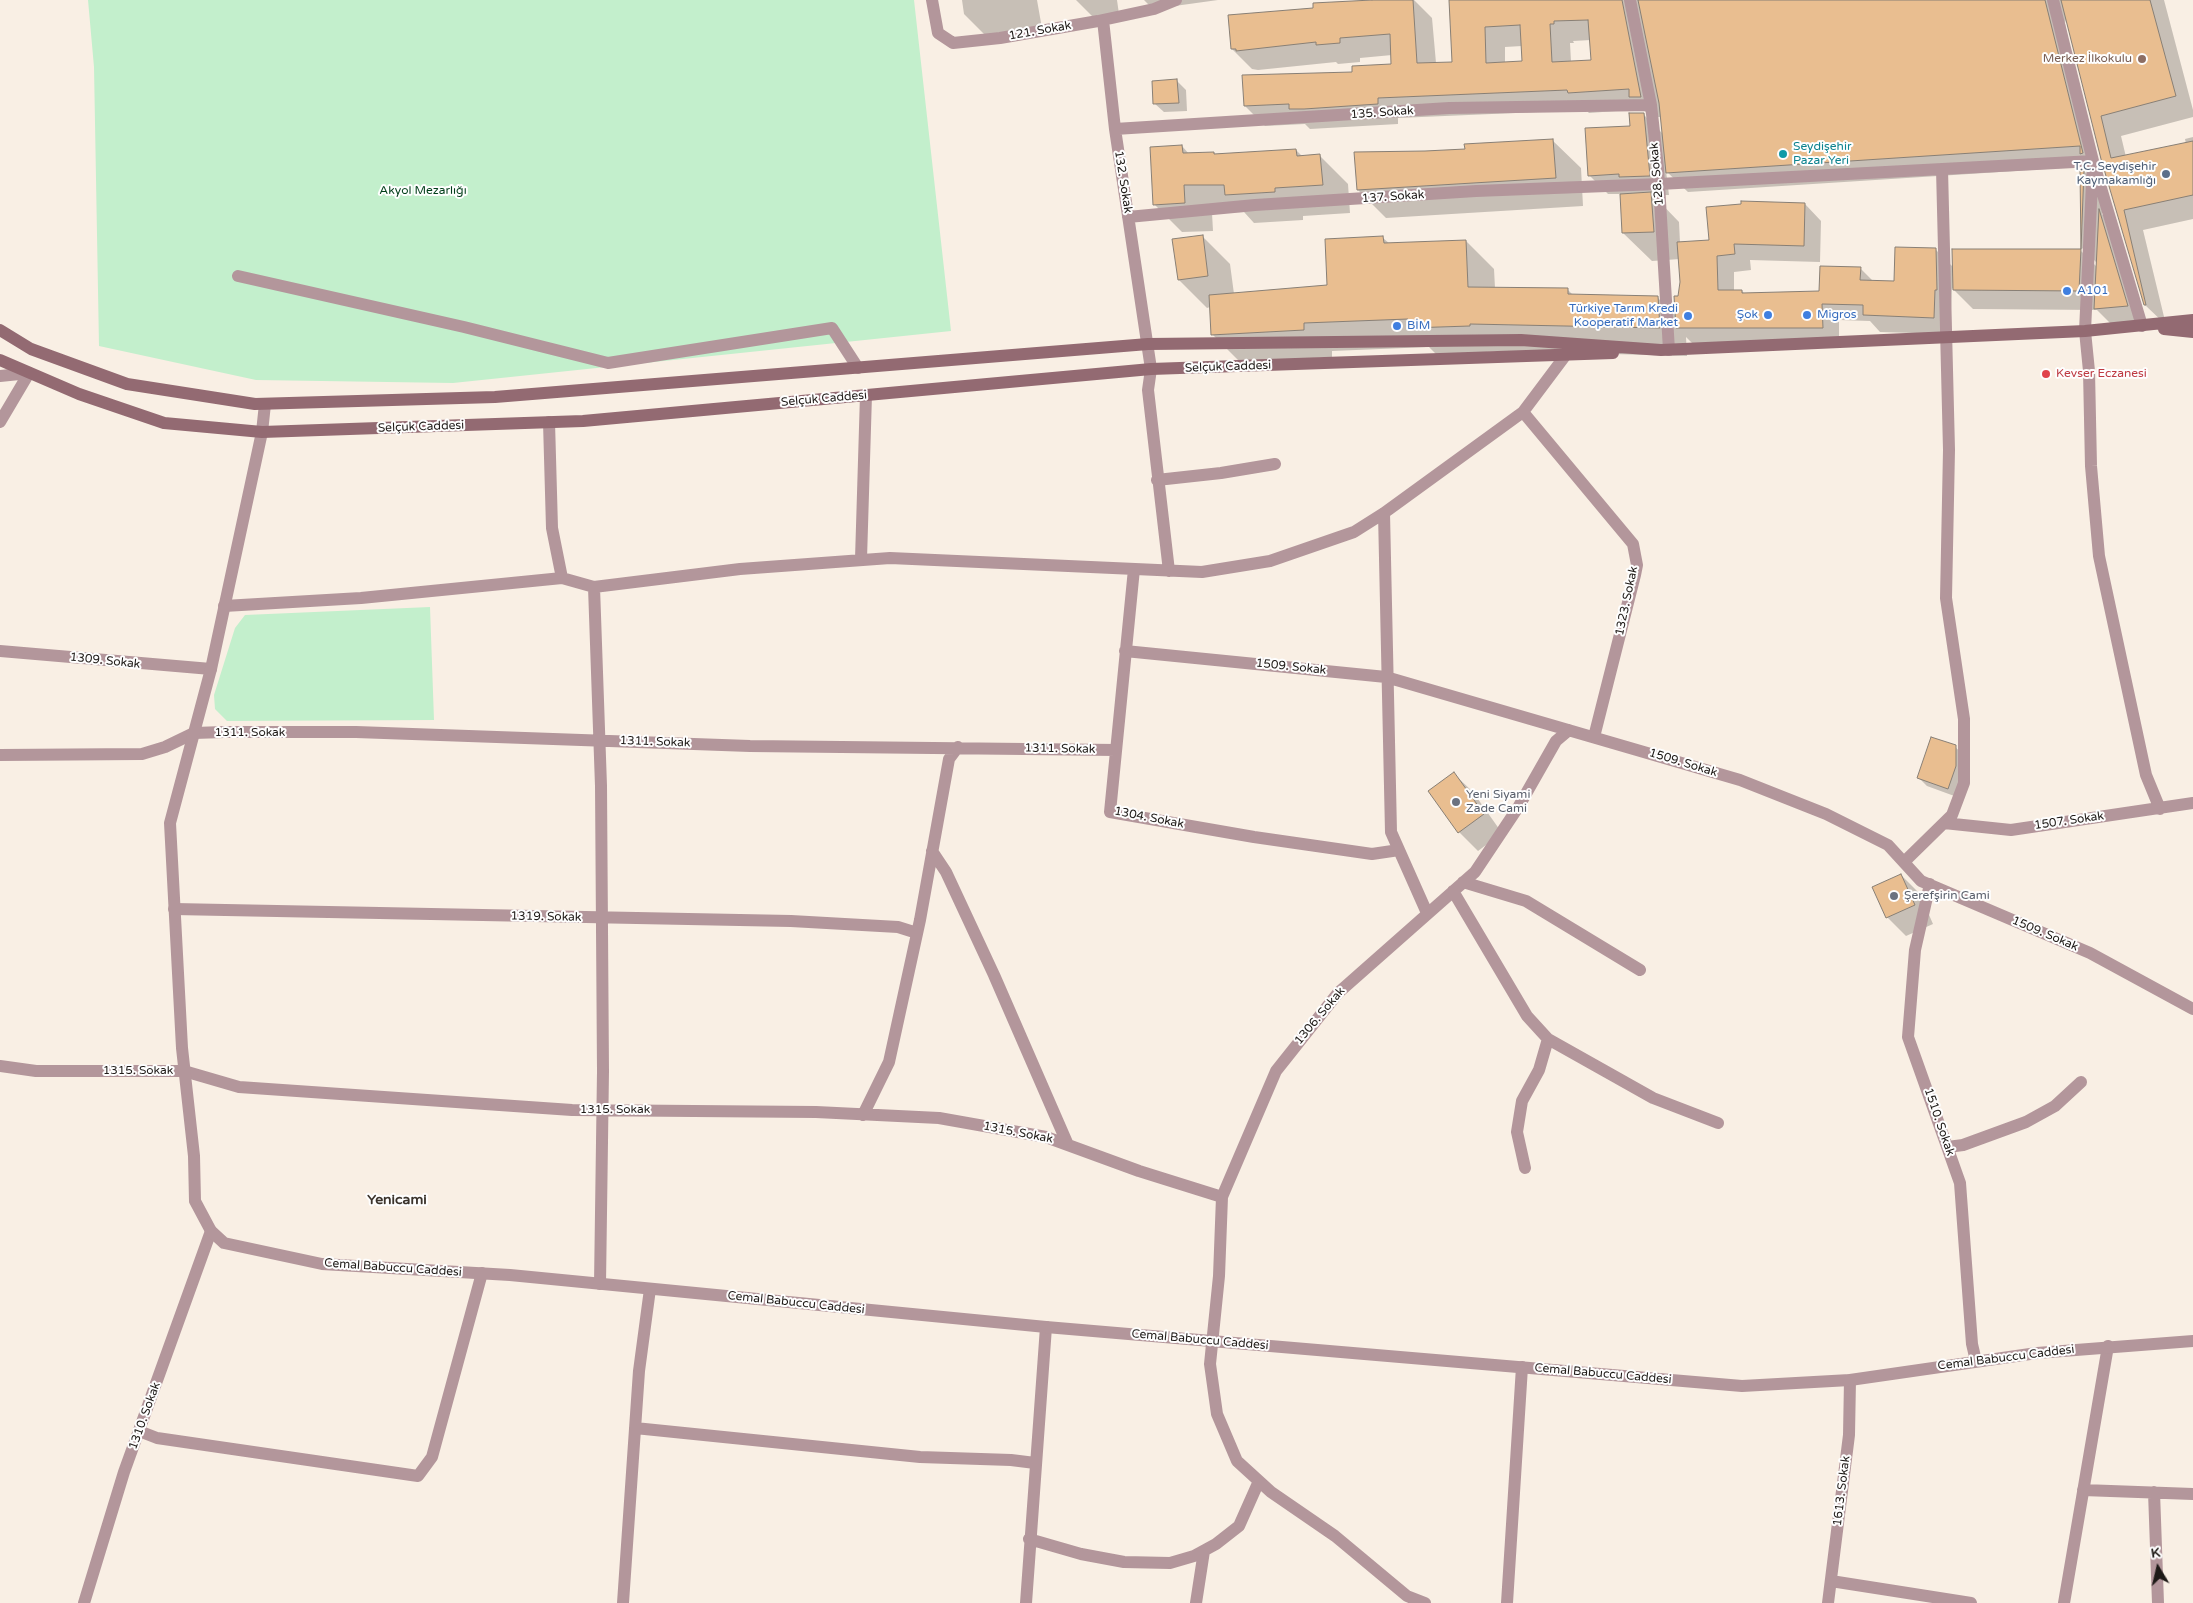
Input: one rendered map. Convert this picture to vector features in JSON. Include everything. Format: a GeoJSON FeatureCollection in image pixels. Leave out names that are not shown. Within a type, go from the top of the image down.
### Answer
{"type":"FeatureCollection","features":[{"type":"Feature","properties":{"kind":"main road"},"geometry":{"type":"LineString","coordinates":[[0,330],[31,349],[128,384],[265,404],[495,397],[1148,344],[1521,340],[1665,350],[2085,331],[2193,320]]}},
{"type":"Feature","properties":{"kind":"main road"},"geometry":{"type":"LineString","coordinates":[[2142,326],[2193,332]]}},
{"type":"Feature","properties":{"kind":"main road","name":"Selçuk Caddesi"},"geometry":{"type":"LineString","coordinates":[[0,360],[78,394],[164,423],[262,432],[583,421],[1151,369],[1565,356],[1665,350]]}},
{"type":"Feature","properties":{"kind":"street","name":"121. Sokak"},"geometry":{"type":"LineString","coordinates":[[932,0],[938,33],[953,43],[1000,38],[1103,20],[1154,10],[1176,0]]}},
{"type":"Feature","properties":{"kind":"street","name":"128. Sokak"},"geometry":{"type":"LineString","coordinates":[[1630,0],[1650,105],[1659,184],[1665,350]]}},
{"type":"Feature","properties":{"kind":"street"},"geometry":{"type":"LineString","coordinates":[[2053,0],[2094,161],[2142,326]]}},
{"type":"Feature","properties":{"kind":"street","name":"132. Sokak"},"geometry":{"type":"LineString","coordinates":[[1103,20],[1115,129],[1148,344],[1151,369],[1148,390],[1157,480],[1170,571]]}},
{"type":"Feature","properties":{"kind":"street","name":"135. Sokak"},"geometry":{"type":"LineString","coordinates":[[1115,129],[1449,108],[1650,105]]}},
{"type":"Feature","properties":{"kind":"street"},"geometry":{"type":"LineString","coordinates":[[2094,161],[2085,331],[2089,370],[2092,466],[2099,556],[2146,775],[2160,809]]}},
{"type":"Feature","properties":{"kind":"street","name":"137. Sokak"},"geometry":{"type":"LineString","coordinates":[[1128,217],[1255,205],[1448,193],[2094,161]]}},
{"type":"Feature","properties":{"kind":"street"},"geometry":{"type":"LineString","coordinates":[[1904,862],[1952,815],[1964,783],[1964,719],[1946,598],[1949,450],[1942,169]]}},
{"type":"Feature","properties":{"kind":"street"},"geometry":{"type":"LineString","coordinates":[[238,276],[464,327],[608,363],[832,328],[858,368]]}},
{"type":"Feature","properties":{"kind":"street"},"geometry":{"type":"LineString","coordinates":[[224,606],[360,598],[562,578],[594,588],[740,569],[890,558],[1202,572],[1270,561],[1354,532],[1384,513],[1523,412],[1565,356]]}},
{"type":"Feature","properties":{"kind":"street"},"geometry":{"type":"LineString","coordinates":[[0,376],[29,373]]}},
{"type":"Feature","properties":{"kind":"street"},"geometry":{"type":"LineString","coordinates":[[0,422],[29,373]]}},
{"type":"Feature","properties":{"kind":"street"},"geometry":{"type":"LineString","coordinates":[[862,560],[866,395]]}},
{"type":"Feature","properties":{"kind":"street"},"geometry":{"type":"LineString","coordinates":[[211,1232],[194,1201],[194,1156],[184,1070],[170,823],[211,669],[262,432],[265,404]]}},
{"type":"Feature","properties":{"kind":"street","name":"1323. Sokak"},"geometry":{"type":"LineString","coordinates":[[1523,412],[1633,544],[1637,566],[1594,736]]}},
{"type":"Feature","properties":{"kind":"street"},"geometry":{"type":"LineString","coordinates":[[549,422],[552,528],[562,578]]}},
{"type":"Feature","properties":{"kind":"street"},"geometry":{"type":"LineString","coordinates":[[1157,480],[1221,473],[1275,464]]}},
{"type":"Feature","properties":{"kind":"street"},"geometry":{"type":"LineString","coordinates":[[1384,513],[1386,677],[1391,832],[1427,913]]}},
{"type":"Feature","properties":{"kind":"street","name":"1304. Sokak"},"geometry":{"type":"LineString","coordinates":[[1134,569],[1110,812],[1254,837],[1372,854],[1399,850]]}},
{"type":"Feature","properties":{"kind":"street"},"geometry":{"type":"LineString","coordinates":[[594,588],[599,740],[602,1110],[600,1284]]}},
{"type":"Feature","properties":{"kind":"street","name":"1309. Sokak"},"geometry":{"type":"LineString","coordinates":[[0,651],[211,669]]}},
{"type":"Feature","properties":{"kind":"street","name":"1509. Sokak"},"geometry":{"type":"LineString","coordinates":[[1125,651],[1386,677],[1740,780],[1826,814],[1888,845],[1921,881],[2090,953],[2193,1009]]}},
{"type":"Feature","properties":{"kind":"street","name":"1306. Sokak"},"geometry":{"type":"LineString","coordinates":[[1425,1603],[1407,1596],[1335,1536],[1271,1492],[1238,1461],[1217,1414],[1210,1364],[1219,1276],[1222,1197],[1276,1070],[1338,993],[1475,872],[1514,814],[1556,740],[1569,730]]}},
{"type":"Feature","properties":{"kind":"street","name":"1311. Sokak"},"geometry":{"type":"LineString","coordinates":[[194,733],[356,732],[750,746],[1116,750]]}},
{"type":"Feature","properties":{"kind":"street"},"geometry":{"type":"LineString","coordinates":[[0,755],[142,754],[165,747],[194,733]]}},
{"type":"Feature","properties":{"kind":"street"},"geometry":{"type":"LineString","coordinates":[[862,1115],[889,1062],[917,933],[949,760],[958,747]]}},
{"type":"Feature","properties":{"kind":"street","name":"1507. Sokak"},"geometry":{"type":"LineString","coordinates":[[1944,823],[2011,830],[2193,803]]}},
{"type":"Feature","properties":{"kind":"street"},"geometry":{"type":"LineString","coordinates":[[932,851],[946,872],[994,975],[1068,1145]]}},
{"type":"Feature","properties":{"kind":"street"},"geometry":{"type":"LineString","coordinates":[[1463,882],[1526,901],[1640,970]]}},
{"type":"Feature","properties":{"kind":"street","name":"1510. Sokak"},"geometry":{"type":"LineString","coordinates":[[1930,884],[1915,950],[1908,1037],[1960,1183],[1972,1344],[1976,1361]]}},
{"type":"Feature","properties":{"kind":"street"},"geometry":{"type":"LineString","coordinates":[[1453,891],[1527,1016],[1548,1039],[1653,1098],[1718,1123]]}},
{"type":"Feature","properties":{"kind":"street","name":"1319. Sokak"},"geometry":{"type":"LineString","coordinates":[[174,909],[791,921],[898,927],[917,933]]}},
{"type":"Feature","properties":{"kind":"street"},"geometry":{"type":"LineString","coordinates":[[1525,1168],[1517,1132],[1522,1101],[1539,1070],[1548,1039]]}},
{"type":"Feature","properties":{"kind":"street","name":"1315. Sokak"},"geometry":{"type":"LineString","coordinates":[[0,1066],[36,1071],[184,1070],[239,1087],[430,1101],[602,1110],[724,1110],[939,1118],[1046,1137],[1139,1171],[1222,1197]]}},
{"type":"Feature","properties":{"kind":"street"},"geometry":{"type":"LineString","coordinates":[[1948,1147],[1963,1144],[2026,1122],[2055,1106],[2081,1082]]}},
{"type":"Feature","properties":{"kind":"street","name":"Cemal Babuccu Caddesi"},"geometry":{"type":"LineString","coordinates":[[211,1232],[224,1242],[322,1264],[482,1274],[600,1284],[1212,1342],[1742,1386],[1850,1380],[1976,1361],[2108,1346],[2193,1341]]}},
{"type":"Feature","properties":{"kind":"street","name":"1310. Sokak"},"geometry":{"type":"LineString","coordinates":[[84,1603],[124,1472],[211,1232]]}},
{"type":"Feature","properties":{"kind":"street"},"geometry":{"type":"LineString","coordinates":[[140,1430],[157,1438],[418,1476],[432,1457],[482,1274]]}},
{"type":"Feature","properties":{"kind":"street"},"geometry":{"type":"LineString","coordinates":[[623,1603],[639,1371],[650,1289]]}},
{"type":"Feature","properties":{"kind":"street"},"geometry":{"type":"LineString","coordinates":[[1026,1603],[1029,1539],[1046,1327]]}},
{"type":"Feature","properties":{"kind":"street"},"geometry":{"type":"LineString","coordinates":[[2064,1603],[2108,1346]]}},
{"type":"Feature","properties":{"kind":"street"},"geometry":{"type":"LineString","coordinates":[[1507,1603],[1522,1367]]}},
{"type":"Feature","properties":{"kind":"street","name":"1613. Sokak"},"geometry":{"type":"LineString","coordinates":[[1828,1603],[1849,1434],[1850,1380]]}},
{"type":"Feature","properties":{"kind":"street"},"geometry":{"type":"LineString","coordinates":[[635,1428],[920,1457],[1011,1460],[1035,1463]]}},
{"type":"Feature","properties":{"kind":"street"},"geometry":{"type":"LineString","coordinates":[[1029,1539],[1081,1554],[1124,1562],[1170,1563],[1204,1551],[1239,1526],[1259,1481]]}},
{"type":"Feature","properties":{"kind":"street"},"geometry":{"type":"LineString","coordinates":[[2083,1490],[2193,1494]]}},
{"type":"Feature","properties":{"kind":"street"},"geometry":{"type":"LineString","coordinates":[[2154,1492],[2158,1603]]}},
{"type":"Feature","properties":{"kind":"street"},"geometry":{"type":"LineString","coordinates":[[1196,1603],[1204,1551]]}},
{"type":"Feature","properties":{"kind":"street"},"geometry":{"type":"LineString","coordinates":[[1831,1581],[1971,1603]]}},
{"type":"Feature","properties":{"kind":"green space","name":"Akyol Mezarlığı"},"geometry":{"type":"Polygon","coordinates":[[[88,0],[914,0],[951,331],[453,383],[256,380],[99,346],[94,67],[88,0]]]}},
{"type":"Feature","properties":{"kind":"green space"},"geometry":{"type":"Polygon","coordinates":[[[430,607],[434,720],[227,721],[215,709],[214,695],[235,628],[245,615],[430,607]]]}},
{"type":"Feature","properties":{"kind":"building"},"geometry":{"type":"Polygon","coordinates":[[[1413,0],[1417,63],[1452,62],[1449,0],[1622,0],[1641,97],[1629,97],[1629,89],[1568,93],[1567,90],[1378,98],[1378,104],[1304,109],[1289,109],[1289,104],[1244,106],[1242,75],[1352,72],[1352,66],[1391,64],[1390,34],[1340,38],[1340,43],[1316,45],[1316,42],[1236,51],[1236,49],[1231,49],[1228,15],[1313,8],[1313,3],[1413,0]],[[1588,20],[1554,21],[1554,24],[1550,24],[1552,62],[1591,60],[1588,20]],[[1520,25],[1485,27],[1486,63],[1522,61],[1520,25]]]}},
{"type":"Feature","properties":{"kind":"building","name":"Seydişehir Pazar Yeri"},"geometry":{"type":"Polygon","coordinates":[[[1638,0],[2045,0],[2083,153],[2080,154],[2080,146],[1666,173],[1659,103],[1638,0]]]}},
{"type":"Feature","properties":{"kind":"building"},"geometry":{"type":"Polygon","coordinates":[[[2061,0],[2150,0],[2176,96],[2101,116],[2111,158],[2193,141],[2193,195],[2124,210],[2146,305],[2144,305],[2101,159],[2061,0]]]}},
{"type":"Feature","properties":{"kind":"building"},"geometry":{"type":"Polygon","coordinates":[[[1177,79],[1179,103],[1153,104],[1152,81],[1177,79]]]}},
{"type":"Feature","properties":{"kind":"building"},"geometry":{"type":"Polygon","coordinates":[[[1629,113],[1644,113],[1650,176],[1619,177],[1619,174],[1588,176],[1585,128],[1630,126],[1629,113]]]}},
{"type":"Feature","properties":{"kind":"building"},"geometry":{"type":"Polygon","coordinates":[[[1553,139],[1556,178],[1357,190],[1354,152],[1465,149],[1464,144],[1553,139]]]}},
{"type":"Feature","properties":{"kind":"building"},"geometry":{"type":"Polygon","coordinates":[[[1182,145],[1183,153],[1214,152],[1214,154],[1296,149],[1297,156],[1320,154],[1323,185],[1275,188],[1275,192],[1225,195],[1224,185],[1184,185],[1185,203],[1153,205],[1150,147],[1182,145]]]}},
{"type":"Feature","properties":{"kind":"building"},"geometry":{"type":"Polygon","coordinates":[[[2080,170],[2084,170],[2081,249],[2080,170]]]}},
{"type":"Feature","properties":{"kind":"building"},"geometry":{"type":"Polygon","coordinates":[[[1651,192],[1654,232],[1622,233],[1620,194],[1651,192]]]}},
{"type":"Feature","properties":{"kind":"building"},"geometry":{"type":"Polygon","coordinates":[[[1741,201],[1805,203],[1804,246],[1734,244],[1735,254],[1717,256],[1718,290],[1742,290],[1742,293],[1819,291],[1820,266],[1861,267],[1860,280],[1894,281],[1895,247],[1936,248],[1937,290],[1935,290],[1934,318],[1863,315],[1863,305],[1822,304],[1823,328],[1676,328],[1674,296],[1678,296],[1680,282],[1677,242],[1709,240],[1706,207],[1741,204],[1741,201]]]}},
{"type":"Feature","properties":{"kind":"building"},"geometry":{"type":"Polygon","coordinates":[[[2099,209],[2128,306],[2094,309],[2099,209]]]}},
{"type":"Feature","properties":{"kind":"building"},"geometry":{"type":"Polygon","coordinates":[[[1203,235],[1208,276],[1178,280],[1172,239],[1203,235]]]}},
{"type":"Feature","properties":{"kind":"building"},"geometry":{"type":"Polygon","coordinates":[[[1383,236],[1384,243],[1466,240],[1468,287],[1568,288],[1568,294],[1658,296],[1660,328],[1470,324],[1470,326],[1409,328],[1408,319],[1304,323],[1304,330],[1211,335],[1209,295],[1327,285],[1325,239],[1383,236]]]}},
{"type":"Feature","properties":{"kind":"building"},"geometry":{"type":"Polygon","coordinates":[[[1952,249],[2081,249],[2079,291],[1953,290],[1952,249]]]}},
{"type":"Feature","properties":{"kind":"building"},"geometry":{"type":"Polygon","coordinates":[[[1931,737],[1956,745],[1956,766],[1948,789],[1917,778],[1931,737]]]}},
{"type":"Feature","properties":{"kind":"building","name":"Yeni Siyami Zade Cami"},"geometry":{"type":"Polygon","coordinates":[[[1454,772],[1484,814],[1458,833],[1428,791],[1454,772]]]}},
{"type":"Feature","properties":{"kind":"building","name":"Şerefşirin Cami"},"geometry":{"type":"Polygon","coordinates":[[[1901,874],[1915,905],[1886,918],[1872,887],[1901,874]]]}},
{"type":"Feature","properties":{"kind":"place","name":"Merkez İlkokulu"},"geometry":{"type":"Point","coordinates":[2142,59]}},
{"type":"Feature","properties":{"kind":"place","name":"Seydişehir Pazar Yeri"},"geometry":{"type":"Point","coordinates":[1783,154]}},
{"type":"Feature","properties":{"kind":"place","name":"T.C. Seydişehir Kaymakamlığı"},"geometry":{"type":"Point","coordinates":[2166,174]}},
{"type":"Feature","properties":{"kind":"place","name":"A101"},"geometry":{"type":"Point","coordinates":[2067,291]}},
{"type":"Feature","properties":{"kind":"place","name":"Şok"},"geometry":{"type":"Point","coordinates":[1768,315]}},
{"type":"Feature","properties":{"kind":"place","name":"Migros"},"geometry":{"type":"Point","coordinates":[1807,315]}},
{"type":"Feature","properties":{"kind":"place","name":"Türkiye Tarım Kredi Kooperatif Market"},"geometry":{"type":"Point","coordinates":[1688,316]}},
{"type":"Feature","properties":{"kind":"place","name":"BİM"},"geometry":{"type":"Point","coordinates":[1397,326]}},
{"type":"Feature","properties":{"kind":"place","name":"Kevser Eczanesi"},"geometry":{"type":"Point","coordinates":[2046,374]}},
{"type":"Feature","properties":{"kind":"place","name":"Yeni Siyami Zade Cami"},"geometry":{"type":"Point","coordinates":[1456,802]}},
{"type":"Feature","properties":{"kind":"place","name":"Şerefşirin Cami"},"geometry":{"type":"Point","coordinates":[1894,896]}},
{"type":"Feature","properties":{"kind":"district","name":"Yenicami"},"geometry":{"type":"Point","coordinates":[397,1200]}}]}
